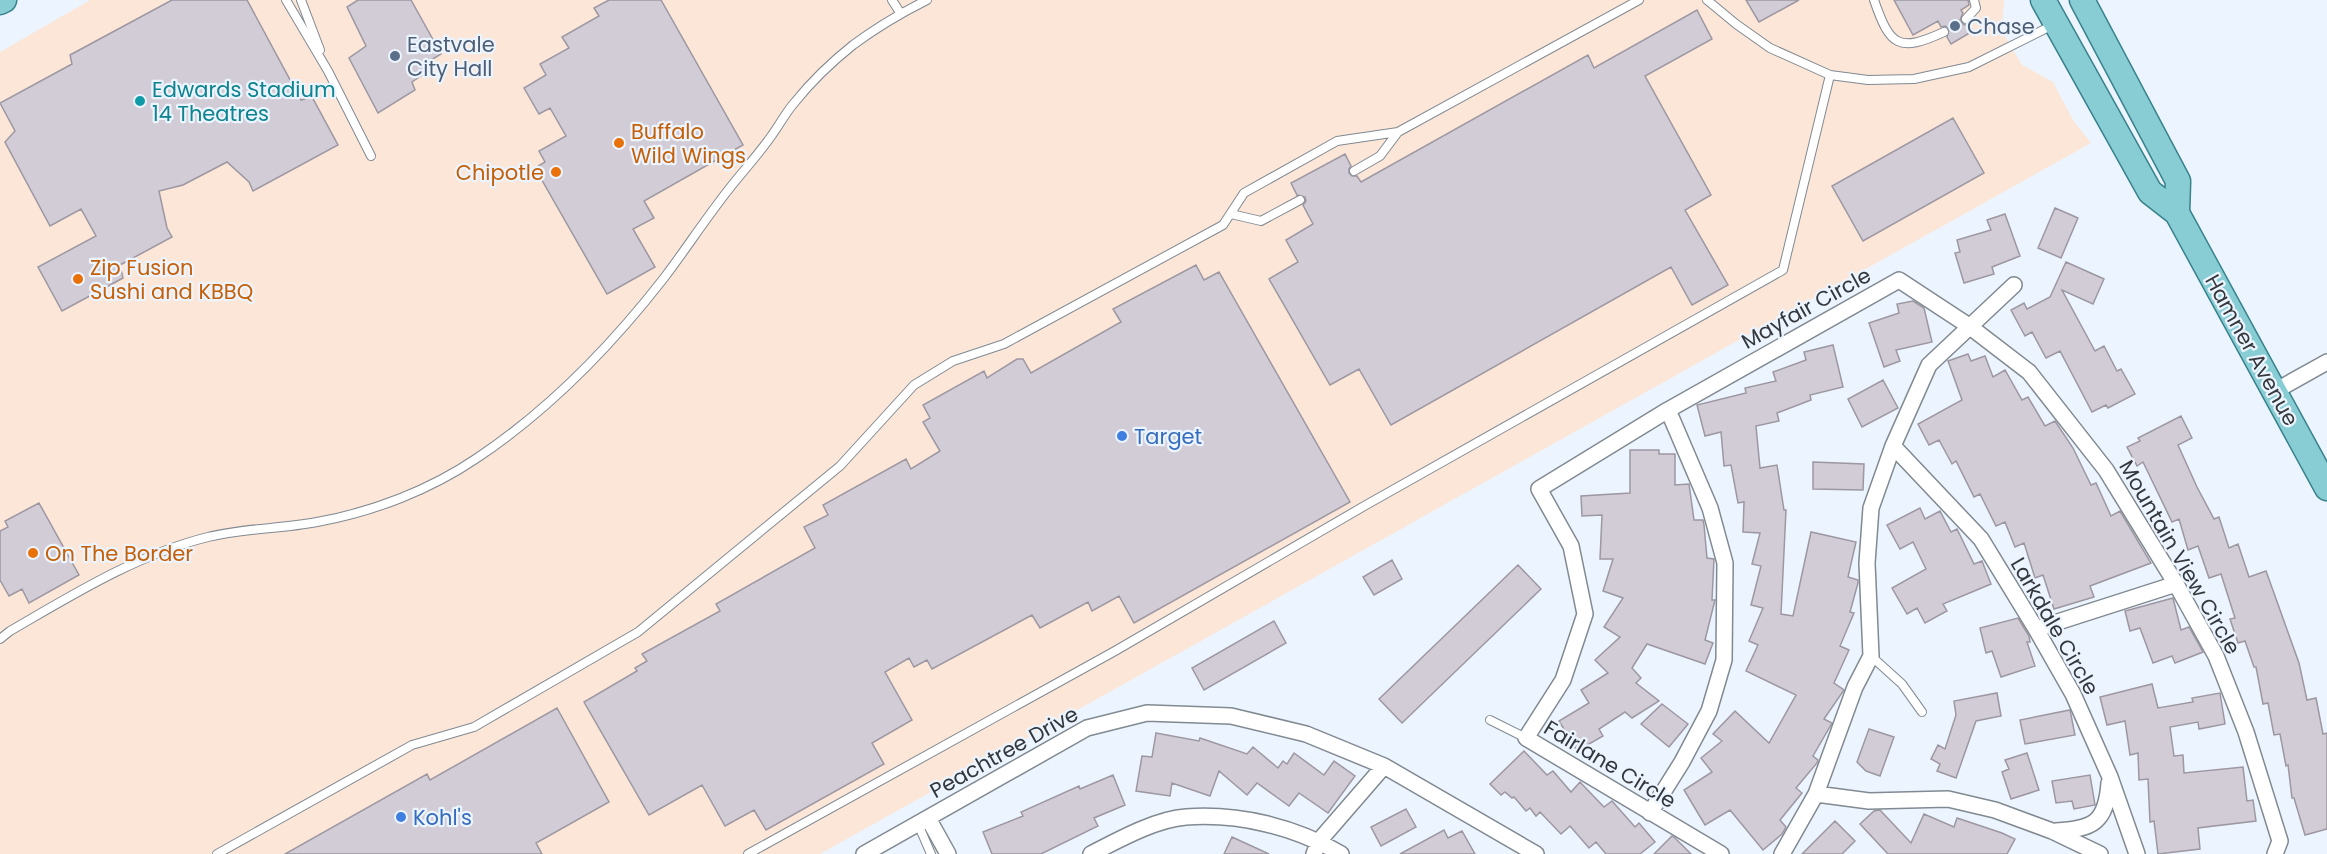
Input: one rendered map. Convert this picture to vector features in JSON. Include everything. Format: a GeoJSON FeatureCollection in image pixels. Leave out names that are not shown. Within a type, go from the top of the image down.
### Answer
{"type":"FeatureCollection","features":[{"type":"Feature","properties":{"kind":"main road"},"geometry":{"type":"LineString","coordinates":[[0,2],[4,0]]}},
{"type":"Feature","properties":{"kind":"main road","name":"Hamner Avenue"},"geometry":{"type":"LineString","coordinates":[[2043,0],[2150,192],[2177,213],[2327,488]]}},
{"type":"Feature","properties":{"kind":"main road"},"geometry":{"type":"LineString","coordinates":[[2082,0],[2178,181],[2177,213]]}},
{"type":"Feature","properties":{"kind":"main road"},"geometry":{"type":"LineString","coordinates":[[2056,24],[2082,35],[2137,135],[2163,154]]}},
{"type":"Feature","properties":{"kind":"street","name":"Mayfair Circle"},"geometry":{"type":"LineString","coordinates":[[1539,489],[1668,410],[1899,280],[1970,326]]}},
{"type":"Feature","properties":{"kind":"street"},"geometry":{"type":"LineString","coordinates":[[1782,854],[1816,794],[1855,687],[1870,656],[1867,563],[1871,508],[1893,446],[1929,365],[2014,285]]}},
{"type":"Feature","properties":{"kind":"street","name":"Mountain View Circle"},"geometry":{"type":"LineString","coordinates":[[1970,326],[2029,372],[2106,470],[2176,584],[2216,656],[2246,732],[2280,841],[2275,854]]}},
{"type":"Feature","properties":{"kind":"street"},"geometry":{"type":"LineString","coordinates":[[2275,391],[2327,362]]}},
{"type":"Feature","properties":{"kind":"street"},"geometry":{"type":"LineString","coordinates":[[1650,813],[1682,762],[1709,711],[1724,660],[1725,563],[1710,508],[1668,410]]}},
{"type":"Feature","properties":{"kind":"street","name":"Larkdale Circle"},"geometry":{"type":"LineString","coordinates":[[1893,446],[1981,539],[2036,629],[2073,694],[2110,777],[2137,854]]}},
{"type":"Feature","properties":{"kind":"street","name":"Fairlane Circle"},"geometry":{"type":"LineString","coordinates":[[1539,489],[1571,546],[1584,614],[1563,680],[1526,738],[1721,854]]}},
{"type":"Feature","properties":{"kind":"street"},"geometry":{"type":"LineString","coordinates":[[2036,629],[2176,584]]}},
{"type":"Feature","properties":{"kind":"street","name":"Peachtree Drive"},"geometry":{"type":"LineString","coordinates":[[864,854],[1087,728],[1147,713],[1231,716],[1306,734],[1384,766],[1536,854]]}},
{"type":"Feature","properties":{"kind":"street"},"geometry":{"type":"LineString","coordinates":[[1316,847],[1384,766]]}},
{"type":"Feature","properties":{"kind":"street"},"geometry":{"type":"LineString","coordinates":[[2052,831],[2082,830],[2101,815],[2108,806],[2110,777]]}},
{"type":"Feature","properties":{"kind":"street"},"geometry":{"type":"LineString","coordinates":[[1816,794],[1869,801],[1948,799],[1995,810],[2052,831],[2100,854]]}},
{"type":"Feature","properties":{"kind":"street"},"geometry":{"type":"LineString","coordinates":[[1091,854],[1136,830],[1185,817],[1255,820],[1316,847],[1341,854]]}},
{"type":"Feature","properties":{"kind":"street"},"geometry":{"type":"LineString","coordinates":[[923,821],[948,854]]}},
{"type":"Feature","properties":{"kind":"lane"},"geometry":{"type":"LineString","coordinates":[[286,0],[328,71],[371,156]]}},
{"type":"Feature","properties":{"kind":"lane"},"geometry":{"type":"LineString","coordinates":[[301,0],[328,71]]}},
{"type":"Feature","properties":{"kind":"lane"},"geometry":{"type":"LineString","coordinates":[[892,0],[901,14]]}},
{"type":"Feature","properties":{"kind":"lane"},"geometry":{"type":"LineString","coordinates":[[0,639],[103,578],[157,552],[211,536],[316,523],[384,505],[431,484],[476,459],[557,395],[597,356],[663,278],[772,136],[794,102],[852,46],[927,0]]}},
{"type":"Feature","properties":{"kind":"lane"},"geometry":{"type":"LineString","coordinates":[[217,854],[412,746],[474,727],[638,632],[840,466],[914,385],[953,361],[1004,344],[1223,225],[1244,193],[1337,141],[1398,132],[1639,0]]}},
{"type":"Feature","properties":{"kind":"lane"},"geometry":{"type":"LineString","coordinates":[[1707,0],[1770,48],[1830,75],[1868,80],[1914,79],[1969,67],[2056,24]]}},
{"type":"Feature","properties":{"kind":"lane"},"geometry":{"type":"LineString","coordinates":[[1874,0],[1888,35],[1899,43],[1921,43],[1944,32]]}},
{"type":"Feature","properties":{"kind":"lane"},"geometry":{"type":"LineString","coordinates":[[1966,19],[1976,8],[1974,0]]}},
{"type":"Feature","properties":{"kind":"lane"},"geometry":{"type":"LineString","coordinates":[[748,854],[1125,645],[1366,505],[1783,270],[1830,75]]}},
{"type":"Feature","properties":{"kind":"lane"},"geometry":{"type":"LineString","coordinates":[[1354,171],[1380,156],[1398,132]]}},
{"type":"Feature","properties":{"kind":"lane"},"geometry":{"type":"LineString","coordinates":[[1231,214],[1261,221],[1300,200]]}},
{"type":"Feature","properties":{"kind":"lane"},"geometry":{"type":"LineString","coordinates":[[1870,656],[1902,684],[1922,712]]}},
{"type":"Feature","properties":{"kind":"lane"},"geometry":{"type":"LineString","coordinates":[[1490,720],[1526,738]]}},
{"type":"Feature","properties":{"kind":"lane"},"geometry":{"type":"LineString","coordinates":[[923,821],[931,854]]}},
{"type":"Feature","properties":{"kind":"shaded area"},"geometry":{"type":"Polygon","coordinates":[[[90,0],[2004,0],[2002,31],[2022,65],[2053,82],[2073,120],[2091,143],[820,854],[0,854],[0,52],[90,0]]]}},
{"type":"Feature","properties":{"kind":"building"},"geometry":{"type":"Polygon","coordinates":[[[172,0],[247,0],[301,100],[312,97],[338,145],[253,191],[249,182],[227,162],[183,185],[159,191],[167,228],[172,237],[120,265],[123,278],[62,311],[38,267],[96,236],[81,209],[50,226],[5,142],[15,131],[0,103],[72,64],[70,55],[172,0]]]}},
{"type":"Feature","properties":{"kind":"building","name":"Eastvale City Hall"},"geometry":{"type":"Polygon","coordinates":[[[358,0],[411,0],[441,54],[426,63],[427,72],[412,82],[415,90],[378,113],[349,58],[366,46],[347,7],[358,0]]]}},
{"type":"Feature","properties":{"kind":"building"},"geometry":{"type":"Polygon","coordinates":[[[609,0],[661,0],[743,145],[644,201],[654,218],[633,229],[655,267],[607,294],[535,168],[545,162],[539,151],[566,136],[550,108],[539,114],[524,88],[546,75],[540,64],[569,48],[562,37],[599,16],[594,8],[609,0]]]}},
{"type":"Feature","properties":{"kind":"building"},"geometry":{"type":"Polygon","coordinates":[[[1746,0],[1799,0],[1759,22],[1746,0]]]}},
{"type":"Feature","properties":{"kind":"building","name":"Chase"},"geometry":{"type":"Polygon","coordinates":[[[1894,0],[1968,0],[1969,5],[1961,10],[1963,13],[1960,20],[1964,25],[1969,24],[1973,31],[1951,44],[1947,37],[1949,29],[1945,26],[1941,27],[1938,21],[1913,35],[1894,0]]]}},
{"type":"Feature","properties":{"kind":"building"},"geometry":{"type":"Polygon","coordinates":[[[1697,10],[1712,39],[1645,76],[1711,195],[1685,210],[1728,285],[1692,305],[1671,267],[1391,425],[1359,369],[1330,385],[1269,279],[1298,262],[1286,240],[1313,224],[1303,205],[1306,201],[1305,197],[1297,195],[1291,183],[1345,154],[1351,166],[1349,173],[1357,176],[1361,182],[1588,55],[1594,68],[1697,10]]]}},
{"type":"Feature","properties":{"kind":"building"},"geometry":{"type":"Polygon","coordinates":[[[1953,118],[1984,173],[1863,241],[1832,186],[1953,118]]]}},
{"type":"Feature","properties":{"kind":"building"},"geometry":{"type":"Polygon","coordinates":[[[2055,208],[2078,218],[2061,258],[2038,248],[2055,208]]]}},
{"type":"Feature","properties":{"kind":"building"},"geometry":{"type":"Polygon","coordinates":[[[2005,214],[2020,256],[1992,267],[1994,274],[1964,283],[1955,253],[1960,252],[1957,240],[1991,230],[1987,220],[2005,214]]]}},
{"type":"Feature","properties":{"kind":"building"},"geometry":{"type":"Polygon","coordinates":[[[2066,262],[2104,279],[2093,304],[2062,290],[2095,351],[2104,346],[2117,371],[2121,369],[2135,394],[2108,408],[2106,405],[2092,412],[2060,351],[2046,358],[2032,332],[2025,336],[2011,310],[2024,303],[2027,309],[2050,297],[2066,262]]]}},
{"type":"Feature","properties":{"kind":"building"},"geometry":{"type":"Polygon","coordinates":[[[1196,265],[1204,280],[1219,272],[1350,502],[1134,623],[1119,596],[1092,611],[1088,602],[1040,628],[1032,615],[932,669],[927,660],[914,667],[909,658],[885,672],[912,720],[872,743],[884,764],[766,830],[754,810],[725,826],[702,785],[649,815],[584,702],[637,671],[635,668],[647,661],[642,654],[720,611],[716,604],[815,548],[804,527],[828,515],[823,505],[906,459],[911,469],[940,451],[923,422],[930,418],[923,405],[984,371],[987,378],[1017,359],[1023,359],[1031,373],[1121,322],[1113,309],[1196,265]]]}},
{"type":"Feature","properties":{"kind":"building"},"geometry":{"type":"Polygon","coordinates":[[[1913,301],[1924,308],[1932,342],[1896,350],[1900,361],[1884,367],[1869,323],[1899,313],[1897,304],[1913,301]]]}},
{"type":"Feature","properties":{"kind":"building"},"geometry":{"type":"Polygon","coordinates":[[[1833,345],[1843,387],[1810,395],[1811,400],[1777,413],[1779,421],[1756,426],[1760,468],[1777,465],[1784,510],[1786,510],[1781,614],[1793,616],[1811,532],[1856,542],[1848,577],[1858,580],[1850,612],[1854,613],[1840,646],[1849,650],[1834,683],[1844,690],[1824,719],[1832,723],[1813,756],[1818,760],[1817,763],[1796,788],[1802,793],[1780,820],[1786,827],[1782,834],[1763,850],[1730,810],[1705,825],[1684,790],[1712,772],[1701,758],[1722,741],[1713,734],[1735,711],[1769,743],[1796,695],[1746,671],[1758,645],[1749,641],[1763,608],[1751,605],[1761,566],[1752,564],[1760,533],[1743,532],[1744,502],[1738,503],[1731,465],[1724,466],[1721,432],[1705,436],[1697,405],[1746,393],[1745,388],[1776,381],[1773,372],[1806,360],[1804,352],[1833,345]]]}},
{"type":"Feature","properties":{"kind":"building"},"geometry":{"type":"Polygon","coordinates":[[[1968,354],[1971,361],[1985,356],[1993,377],[2005,370],[2022,400],[2028,397],[2045,426],[2055,421],[2073,448],[2091,485],[2096,483],[2111,516],[2120,511],[2151,563],[2090,586],[2094,597],[2054,609],[2043,575],[2035,578],[2024,543],[2015,547],[2005,522],[1996,526],[1980,494],[1974,497],[1956,461],[1952,464],[1939,440],[1929,445],[1918,424],[1962,400],[1948,361],[1968,354]]]}},
{"type":"Feature","properties":{"kind":"building"},"geometry":{"type":"Polygon","coordinates":[[[1883,380],[1898,408],[1862,427],[1848,399],[1883,380]]]}},
{"type":"Feature","properties":{"kind":"building"},"geometry":{"type":"Polygon","coordinates":[[[2181,416],[2192,438],[2178,445],[2197,487],[2214,519],[2219,517],[2229,548],[2238,544],[2249,577],[2266,571],[2299,663],[2307,700],[2316,698],[2323,734],[2327,733],[2327,829],[2305,835],[2294,798],[2292,798],[2288,765],[2286,766],[2280,734],[2274,735],[2268,703],[2263,704],[2256,667],[2254,667],[2245,641],[2238,643],[2230,619],[2235,618],[2221,574],[2209,578],[2198,546],[2188,550],[2179,519],[2172,522],[2143,462],[2137,466],[2127,447],[2140,441],[2138,438],[2181,416]]]}},
{"type":"Feature","properties":{"kind":"building"},"geometry":{"type":"Polygon","coordinates":[[[1630,450],[1659,450],[1659,454],[1675,454],[1675,485],[1689,484],[1694,520],[1703,520],[1707,558],[1714,559],[1712,600],[1715,600],[1705,640],[1713,643],[1705,664],[1647,644],[1632,668],[1641,678],[1636,683],[1659,701],[1632,718],[1625,712],[1599,729],[1603,736],[1577,751],[1559,721],[1589,703],[1581,690],[1608,673],[1595,660],[1620,637],[1604,627],[1623,598],[1603,591],[1613,559],[1600,559],[1602,515],[1582,516],[1581,496],[1630,493],[1630,450]]]}},
{"type":"Feature","properties":{"kind":"building"},"geometry":{"type":"Polygon","coordinates":[[[1813,462],[1864,464],[1863,490],[1813,489],[1813,462]]]}},
{"type":"Feature","properties":{"kind":"building","name":"On The Border"},"geometry":{"type":"Polygon","coordinates":[[[39,503],[79,575],[29,603],[22,589],[9,596],[0,580],[0,531],[8,527],[5,521],[39,503]]]}},
{"type":"Feature","properties":{"kind":"building"},"geometry":{"type":"Polygon","coordinates":[[[1920,508],[1925,519],[1940,511],[1951,532],[1957,529],[1974,564],[1982,561],[1991,584],[1943,604],[1947,611],[1925,623],[1917,608],[1907,614],[1892,588],[1926,569],[1913,542],[1900,549],[1887,525],[1920,508]]]}},
{"type":"Feature","properties":{"kind":"building"},"geometry":{"type":"Polygon","coordinates":[[[1392,560],[1402,579],[1374,595],[1363,577],[1392,560]]]}},
{"type":"Feature","properties":{"kind":"building"},"geometry":{"type":"Polygon","coordinates":[[[1518,565],[1541,589],[1402,723],[1379,699],[1518,565]]]}},
{"type":"Feature","properties":{"kind":"building"},"geometry":{"type":"Polygon","coordinates":[[[2173,598],[2181,630],[2189,627],[2203,652],[2175,663],[2172,656],[2153,663],[2140,628],[2130,631],[2125,611],[2173,598]]]}},
{"type":"Feature","properties":{"kind":"building"},"geometry":{"type":"Polygon","coordinates":[[[2018,618],[2029,636],[2030,642],[2027,642],[2035,666],[2001,677],[1992,651],[1986,653],[1980,628],[2018,618]]]}},
{"type":"Feature","properties":{"kind":"building"},"geometry":{"type":"Polygon","coordinates":[[[1274,621],[1286,643],[1204,690],[1192,668],[1274,621]]]}},
{"type":"Feature","properties":{"kind":"building"},"geometry":{"type":"Polygon","coordinates":[[[2152,684],[2158,708],[2193,702],[2192,698],[2220,693],[2225,724],[2199,729],[2198,722],[2170,727],[2174,756],[2183,755],[2184,773],[2243,767],[2247,801],[2253,800],[2256,821],[2198,828],[2200,849],[2158,854],[2154,821],[2150,822],[2148,779],[2139,780],[2138,753],[2130,755],[2125,721],[2107,725],[2100,697],[2152,684]]]}},
{"type":"Feature","properties":{"kind":"building"},"geometry":{"type":"Polygon","coordinates":[[[1997,693],[2001,716],[1976,721],[1956,778],[1937,771],[1940,764],[1931,759],[1938,745],[1945,749],[1956,715],[1954,701],[1997,693]]]}},
{"type":"Feature","properties":{"kind":"building"},"geometry":{"type":"Polygon","coordinates":[[[1662,704],[1688,724],[1669,747],[1641,724],[1662,704]]]}},
{"type":"Feature","properties":{"kind":"building"},"geometry":{"type":"Polygon","coordinates":[[[557,708],[609,802],[536,843],[542,854],[285,854],[427,774],[430,780],[557,708]]]}},
{"type":"Feature","properties":{"kind":"building"},"geometry":{"type":"Polygon","coordinates":[[[2070,710],[2075,735],[2025,744],[2020,720],[2070,710]]]}},
{"type":"Feature","properties":{"kind":"building"},"geometry":{"type":"Polygon","coordinates":[[[1869,729],[1894,737],[1880,776],[1866,771],[1857,762],[1869,729]]]}},
{"type":"Feature","properties":{"kind":"building"},"geometry":{"type":"Polygon","coordinates":[[[1156,733],[1199,741],[1200,738],[1247,754],[1253,747],[1278,768],[1283,761],[1287,764],[1294,753],[1324,775],[1334,761],[1355,776],[1328,813],[1299,793],[1289,806],[1257,783],[1247,795],[1219,771],[1210,796],[1172,783],[1170,796],[1136,791],[1142,756],[1152,757],[1156,733]]]}},
{"type":"Feature","properties":{"kind":"building"},"geometry":{"type":"Polygon","coordinates":[[[1524,751],[1547,775],[1553,771],[1571,792],[1580,782],[1604,807],[1612,801],[1635,827],[1639,823],[1655,842],[1640,854],[1606,854],[1596,842],[1589,848],[1570,826],[1561,834],[1540,812],[1536,816],[1530,808],[1526,811],[1514,797],[1512,798],[1505,792],[1501,795],[1490,784],[1524,751]]]}},
{"type":"Feature","properties":{"kind":"building"},"geometry":{"type":"Polygon","coordinates":[[[2027,753],[2039,790],[2011,799],[2002,772],[2009,769],[2005,760],[2027,753]]]}},
{"type":"Feature","properties":{"kind":"building"},"geometry":{"type":"Polygon","coordinates":[[[1113,775],[1125,805],[1094,818],[1098,826],[1041,854],[992,854],[983,832],[1023,816],[1021,812],[1079,786],[1080,789],[1113,775]]]}},
{"type":"Feature","properties":{"kind":"building"},"geometry":{"type":"Polygon","coordinates":[[[2090,775],[2095,805],[2074,809],[2072,801],[2056,803],[2052,781],[2090,775]]]}},
{"type":"Feature","properties":{"kind":"building"},"geometry":{"type":"Polygon","coordinates":[[[1406,809],[1416,827],[1381,846],[1371,827],[1406,809]]]}},
{"type":"Feature","properties":{"kind":"building"},"geometry":{"type":"Polygon","coordinates":[[[1880,810],[1911,843],[1924,814],[1954,827],[1957,818],[2015,839],[2007,854],[1888,854],[1860,824],[1874,811],[1880,810]]]}},
{"type":"Feature","properties":{"kind":"building"},"geometry":{"type":"Polygon","coordinates":[[[1835,821],[1855,841],[1842,854],[1802,854],[1835,821]]]}},
{"type":"Feature","properties":{"kind":"building"},"geometry":{"type":"Polygon","coordinates":[[[1444,830],[1448,838],[1462,831],[1475,854],[1400,854],[1444,830]]]}},
{"type":"Feature","properties":{"kind":"building"},"geometry":{"type":"Polygon","coordinates":[[[1672,836],[1675,838],[1691,854],[1654,854],[1672,836]]]}},
{"type":"Feature","properties":{"kind":"building"},"geometry":{"type":"Polygon","coordinates":[[[1232,837],[1269,854],[1224,854],[1232,837]]]}},
{"type":"Feature","properties":{"kind":"place","name":"Chase"},"geometry":{"type":"Point","coordinates":[1955,26]}},
{"type":"Feature","properties":{"kind":"place","name":"Eastvale City Hall"},"geometry":{"type":"Point","coordinates":[395,56]}},
{"type":"Feature","properties":{"kind":"place","name":"Edwards Stadium 14 Theatres"},"geometry":{"type":"Point","coordinates":[140,101]}},
{"type":"Feature","properties":{"kind":"place","name":"Buffalo Wild Wings"},"geometry":{"type":"Point","coordinates":[619,143]}},
{"type":"Feature","properties":{"kind":"place","name":"Chipotle"},"geometry":{"type":"Point","coordinates":[556,172]}},
{"type":"Feature","properties":{"kind":"place","name":"Zip Fusion Sushi and KBBQ"},"geometry":{"type":"Point","coordinates":[78,279]}},
{"type":"Feature","properties":{"kind":"place","name":"Target"},"geometry":{"type":"Point","coordinates":[1122,436]}},
{"type":"Feature","properties":{"kind":"place","name":"On The Border"},"geometry":{"type":"Point","coordinates":[33,553]}},
{"type":"Feature","properties":{"kind":"place","name":"Kohl's"},"geometry":{"type":"Point","coordinates":[401,817]}}]}
